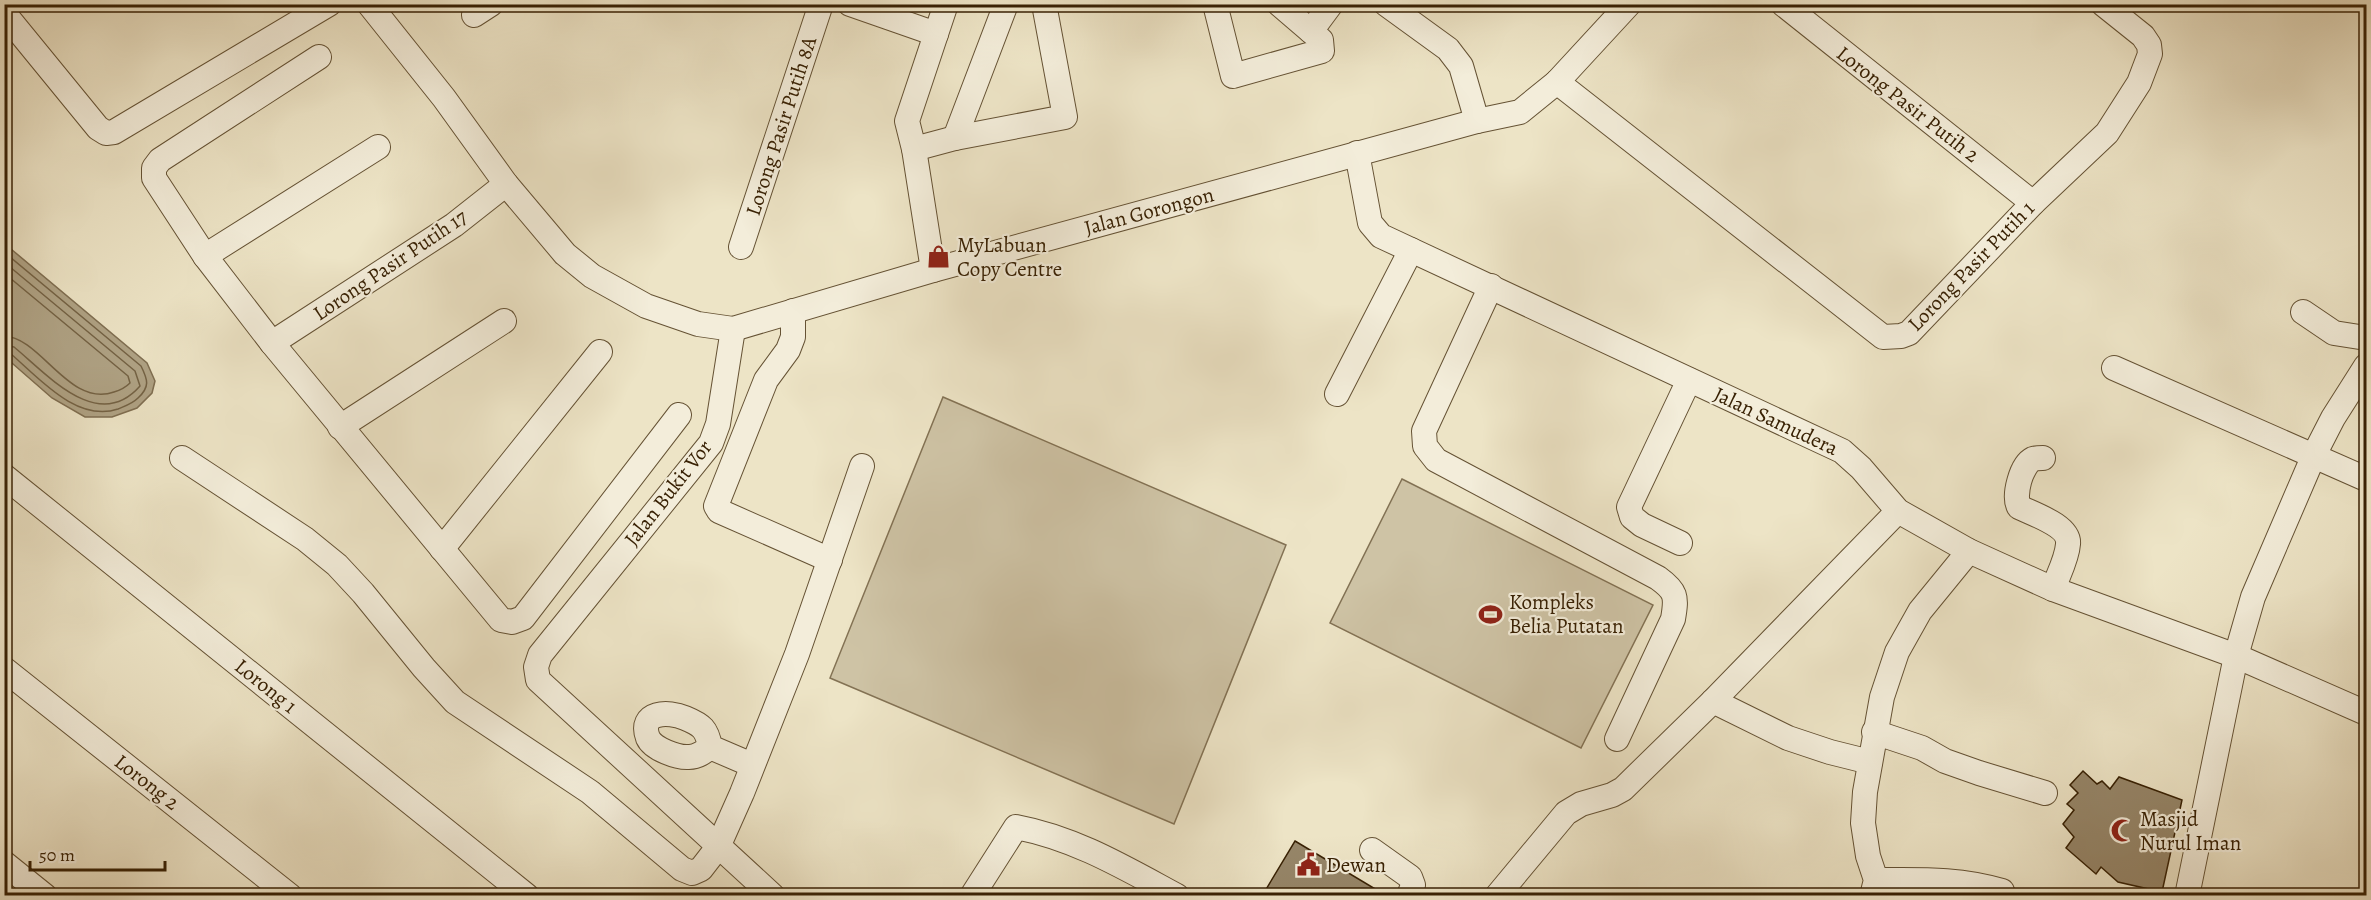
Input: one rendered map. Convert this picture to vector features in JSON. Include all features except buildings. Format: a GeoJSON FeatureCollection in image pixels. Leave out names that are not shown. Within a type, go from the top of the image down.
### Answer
{"type":"FeatureCollection","features":[{"type":"Feature","properties":{"kind":"street"},"geometry":{"type":"LineString","coordinates":[[4,13],[98,128],[106,132],[114,132],[329,4]]}},
{"type":"Feature","properties":{"kind":"street"},"geometry":{"type":"LineString","coordinates":[[369,4],[444,98],[506,184],[565,254],[592,276],[646,306],[698,324],[733,329]]}},
{"type":"Feature","properties":{"kind":"street","name":"Lorong Pasir Putih 8A"},"geometry":{"type":"LineString","coordinates":[[741,247],[821,4]]}},
{"type":"Feature","properties":{"kind":"street"},"geometry":{"type":"LineString","coordinates":[[850,4],[936,34]]}},
{"type":"Feature","properties":{"kind":"street"},"geometry":{"type":"LineString","coordinates":[[933,270],[914,149],[907,121],[946,4]]}},
{"type":"Feature","properties":{"kind":"street"},"geometry":{"type":"LineString","coordinates":[[955,138],[1006,4]]}},
{"type":"Feature","properties":{"kind":"street"},"geometry":{"type":"LineString","coordinates":[[914,149],[955,138],[1065,117],[1044,4]]}},
{"type":"Feature","properties":{"kind":"street"},"geometry":{"type":"LineString","coordinates":[[1215,4],[1233,76],[1322,51],[1321,40],[1290,8]]}},
{"type":"Feature","properties":{"kind":"street"},"geometry":{"type":"LineString","coordinates":[[1311,31],[1331,4]]}},
{"type":"Feature","properties":{"kind":"street"},"geometry":{"type":"LineString","coordinates":[[1386,4],[1448,49],[1461,66],[1477,121]]}},
{"type":"Feature","properties":{"kind":"street","name":"Jalan Gorongon"},"geometry":{"type":"LineString","coordinates":[[733,329],[933,270],[1358,153],[1477,121],[1520,112],[1557,82],[1629,4]]}},
{"type":"Feature","properties":{"kind":"street","name":"Lorong Pasir Putih 2"},"geometry":{"type":"LineString","coordinates":[[1783,4],[2033,203]]}},
{"type":"Feature","properties":{"kind":"street","name":"Lorong Pasir Putih 1"},"geometry":{"type":"LineString","coordinates":[[1557,82],[1883,337],[1901,336],[1909,333],[2033,203],[2108,133],[2139,83],[2150,54],[2143,36],[2103,4]]}},
{"type":"Feature","properties":{"kind":"street"},"geometry":{"type":"LineString","coordinates":[[320,57],[160,160],[154,168],[154,178],[206,256],[272,343],[501,620],[512,622],[523,618],[679,414]]}},
{"type":"Feature","properties":{"kind":"street"},"geometry":{"type":"LineString","coordinates":[[206,256],[378,147]]}},
{"type":"Feature","properties":{"kind":"street","name":"Jalan Samudera"},"geometry":{"type":"LineString","coordinates":[[1358,153],[1370,223],[1381,236],[1842,451],[1861,468],[1898,511],[1969,551],[2053,589],[2236,656],[2367,713]]}},
{"type":"Feature","properties":{"kind":"street","name":"Lorong Pasir Putih 17"},"geometry":{"type":"LineString","coordinates":[[272,343],[454,225],[506,184]]}},
{"type":"Feature","properties":{"kind":"street"},"geometry":{"type":"LineString","coordinates":[[1337,394],[1411,250]]}},
{"type":"Feature","properties":{"kind":"street"},"geometry":{"type":"LineString","coordinates":[[1491,286],[1424,431],[1425,446],[1436,460],[1648,572],[1672,588],[1676,603],[1673,619],[1617,739]]}},
{"type":"Feature","properties":{"kind":"street"},"geometry":{"type":"LineString","coordinates":[[793,311],[793,337],[788,350],[766,380],[716,506],[719,511],[830,560]]}},
{"type":"Feature","properties":{"kind":"street"},"geometry":{"type":"LineString","coordinates":[[2303,312],[2334,333],[2367,338]]}},
{"type":"Feature","properties":{"kind":"street"},"geometry":{"type":"LineString","coordinates":[[340,427],[504,321]]}},
{"type":"Feature","properties":{"kind":"street","name":"Jalan Bukit Vor"},"geometry":{"type":"LineString","coordinates":[[733,329],[718,424],[711,443],[540,655],[536,667],[538,680],[766,894]]}},
{"type":"Feature","properties":{"kind":"street"},"geometry":{"type":"LineString","coordinates":[[442,549],[600,352]]}},
{"type":"Feature","properties":{"kind":"street"},"geometry":{"type":"LineString","coordinates":[[2187,896],[2236,656],[2253,597],[2314,455],[2333,418],[2367,366]]}},
{"type":"Feature","properties":{"kind":"street"},"geometry":{"type":"LineString","coordinates":[[2114,368],[2367,479]]}},
{"type":"Feature","properties":{"kind":"street"},"geometry":{"type":"LineString","coordinates":[[1680,543],[1642,525],[1632,517],[1629,507],[1689,380]]}},
{"type":"Feature","properties":{"kind":"street"},"geometry":{"type":"LineString","coordinates":[[182,458],[305,539],[337,565],[455,702],[590,792],[682,869],[692,873],[701,868],[718,847],[797,654],[862,466]]}},
{"type":"Feature","properties":{"kind":"street"},"geometry":{"type":"LineString","coordinates":[[2043,458],[2033,459],[2026,466],[2015,501],[2019,507],[2061,528],[2067,534],[2069,544],[2053,589]]}},
{"type":"Feature","properties":{"kind":"street","name":"Lorong 1"},"geometry":{"type":"LineString","coordinates":[[4,476],[527,896]]}},
{"type":"Feature","properties":{"kind":"street"},"geometry":{"type":"LineString","coordinates":[[1497,896],[1566,813],[1581,804],[1612,795],[1623,789],[1713,701],[1898,511]]}},
{"type":"Feature","properties":{"kind":"street"},"geometry":{"type":"LineString","coordinates":[[1969,551],[1920,611],[1897,652],[1882,697],[1874,732],[1863,823],[1874,888],[1965,882],[2002,891]]}},
{"type":"Feature","properties":{"kind":"street","name":"Lorong 2"},"geometry":{"type":"LineString","coordinates":[[4,669],[290,896]]}},
{"type":"Feature","properties":{"kind":"street"},"geometry":{"type":"LineString","coordinates":[[1713,701],[1788,738],[1870,762]]}},
{"type":"Feature","properties":{"kind":"street"},"geometry":{"type":"LineString","coordinates":[[1874,732],[1922,748],[1945,761],[1979,774],[2045,793]]}},
{"type":"Feature","properties":{"kind":"street"},"geometry":{"type":"LineString","coordinates":[[710,747],[752,765]]}},
{"type":"Feature","properties":{"kind":"street"},"geometry":{"type":"LineString","coordinates":[[972,896],[1016,827],[1063,838],[1085,847],[1177,896]]}},
{"type":"Feature","properties":{"kind":"street"},"geometry":{"type":"LineString","coordinates":[[1372,850],[1410,877],[1413,885],[1409,896]]}},
{"type":"Feature","properties":{"kind":"street"},"geometry":{"type":"LineString","coordinates":[[4,863],[45,896]]}},
{"type":"Feature","properties":{"kind":"shaded area"},"geometry":{"type":"Polygon","coordinates":[[[943,397],[1286,545],[1174,824],[830,678],[943,397]]]}},
{"type":"Feature","properties":{"kind":"shaded area","name":"Kompleks Belia Putatan"},"geometry":{"type":"Polygon","coordinates":[[[1402,479],[1653,605],[1581,748],[1330,623],[1402,479]]]}},
{"type":"Feature","properties":{"kind":"water"},"geometry":{"type":"Polygon","coordinates":[[[5,244],[147,363],[155,381],[152,393],[137,408],[112,417],[85,417],[52,398],[5,357],[5,244]]]}},
{"type":"Feature","properties":{"kind":"place","name":"MyLabuan Copy Centre"},"geometry":{"type":"Point","coordinates":[939,257]}},
{"type":"Feature","properties":{"kind":"place","name":"Kompleks Belia Putatan"},"geometry":{"type":"Point","coordinates":[1491,614]}},
{"type":"Feature","properties":{"kind":"place","name":"Masjid Nurul Iman"},"geometry":{"type":"Point","coordinates":[2122,831]}},
{"type":"Feature","properties":{"kind":"place","name":"Dewan"},"geometry":{"type":"Point","coordinates":[1308,865]}}]}
